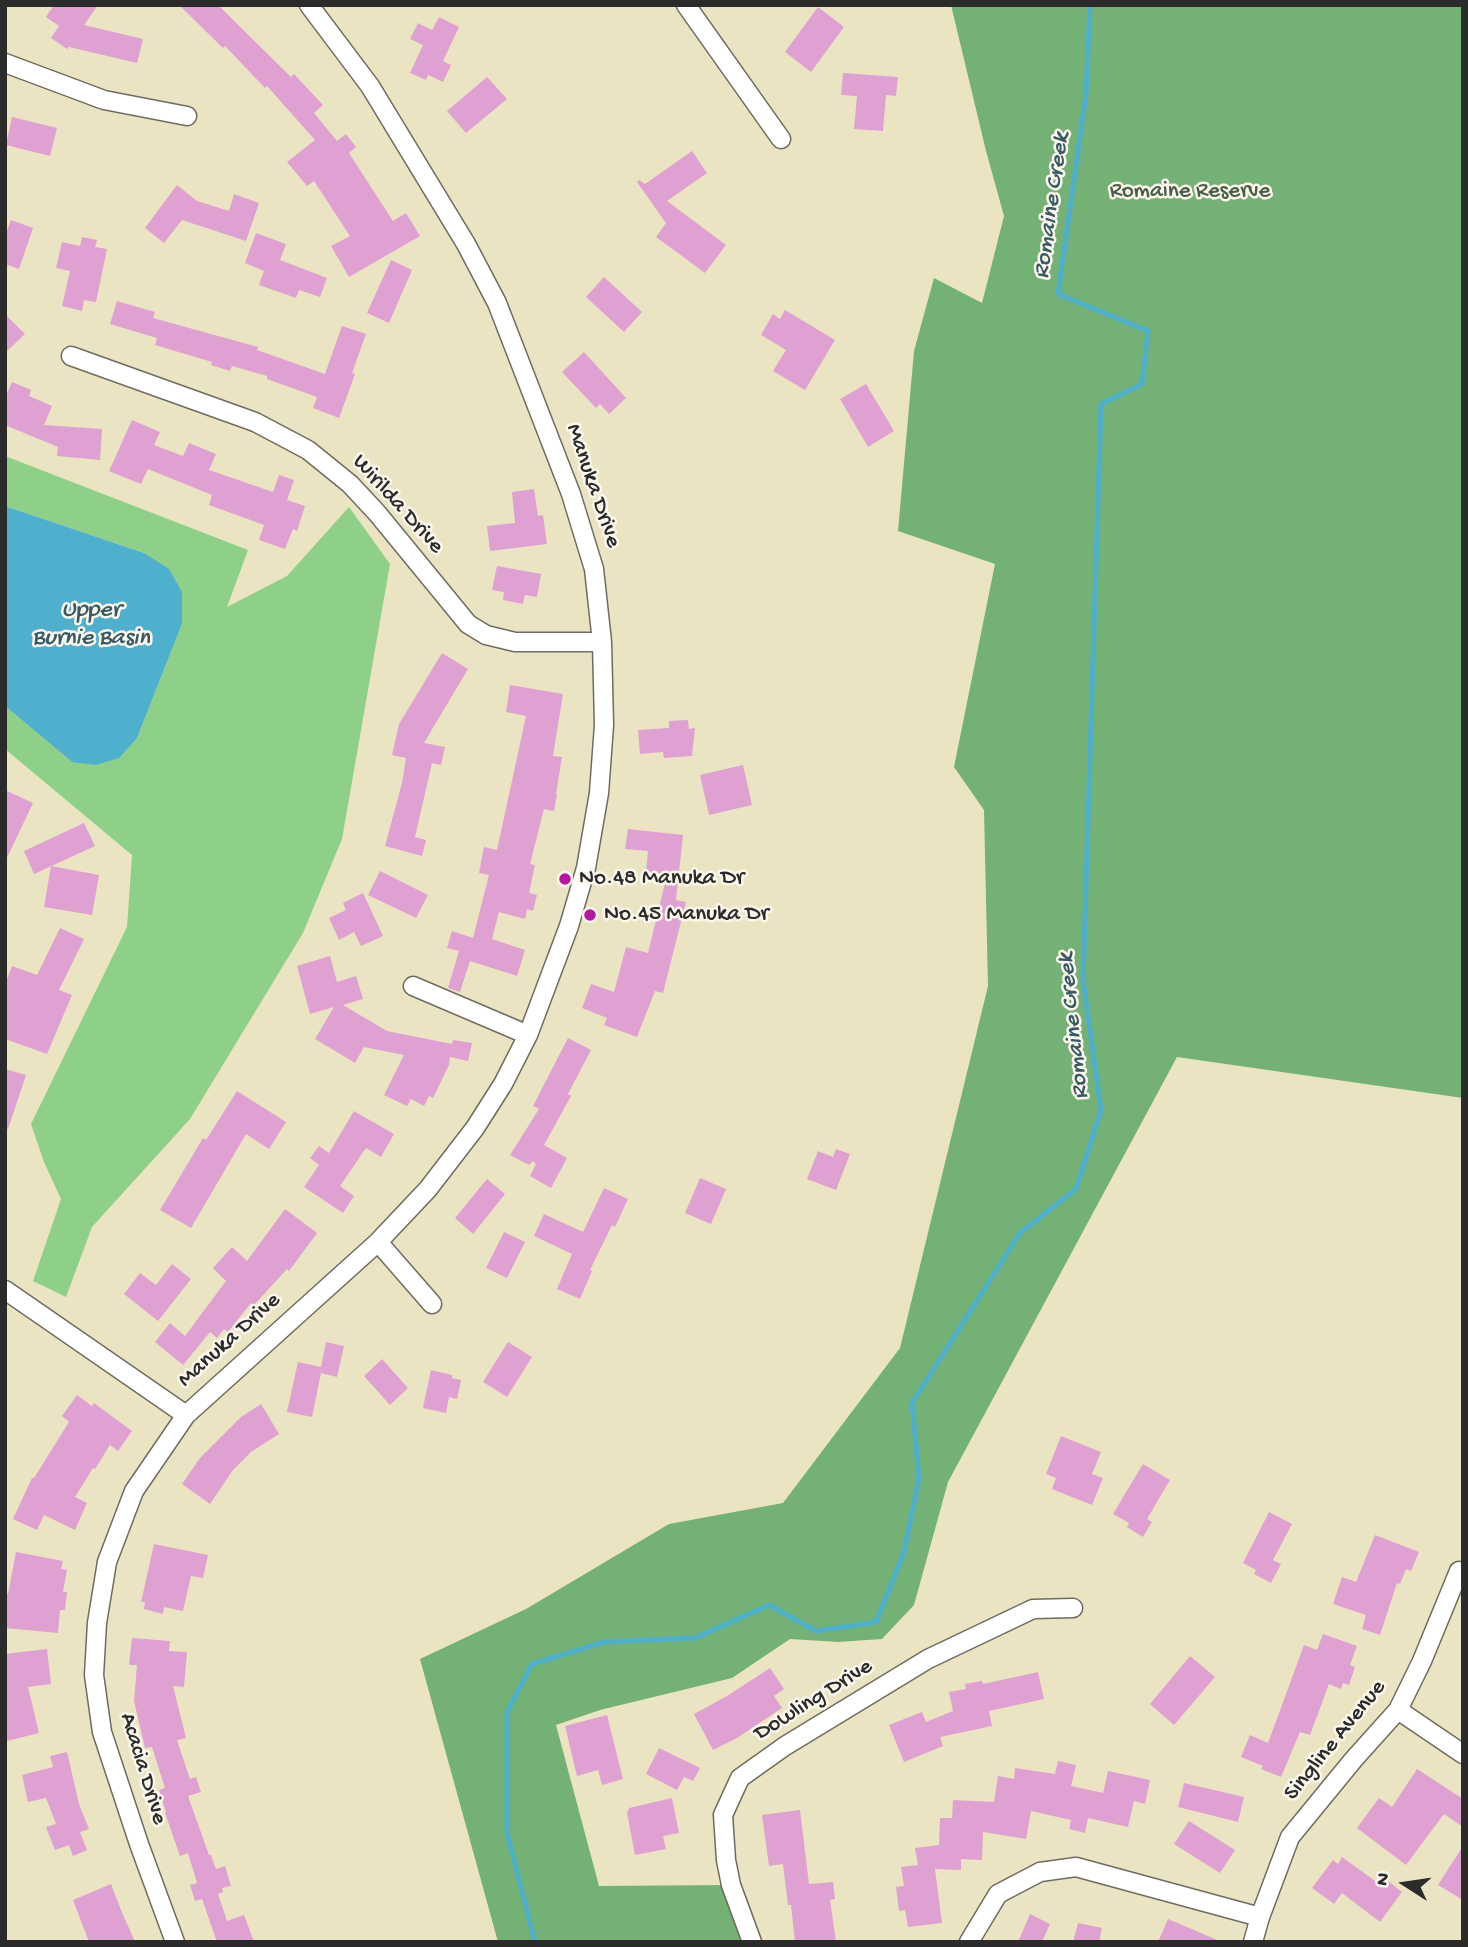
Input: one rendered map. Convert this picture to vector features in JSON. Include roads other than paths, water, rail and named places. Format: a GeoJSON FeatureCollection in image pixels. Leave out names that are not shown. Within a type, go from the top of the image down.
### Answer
{"type":"FeatureCollection","features":[{"type":"Feature","properties":{"kind":"street","name":"Manuka Drive"},"geometry":{"type":"LineString","coordinates":[[5,1290],[186,1415],[378,1242],[428,1189],[475,1128],[503,1084],[528,1035],[569,926],[586,867],[599,793],[604,725],[601,642],[594,569],[571,494],[497,303],[466,244],[370,86],[309,5]]}},
{"type":"Feature","properties":{"kind":"street"},"geometry":{"type":"LineString","coordinates":[[686,5],[780,139]]}},
{"type":"Feature","properties":{"kind":"street"},"geometry":{"type":"LineString","coordinates":[[5,63],[104,100],[187,116]]}},
{"type":"Feature","properties":{"kind":"street","name":"Wirilda Drive"},"geometry":{"type":"LineString","coordinates":[[71,356],[255,422],[308,450],[350,484],[468,624],[485,635],[515,642],[601,642]]}},
{"type":"Feature","properties":{"kind":"street"},"geometry":{"type":"LineString","coordinates":[[413,986],[528,1035]]}},
{"type":"Feature","properties":{"kind":"street"},"geometry":{"type":"LineString","coordinates":[[378,1242],[432,1304]]}},
{"type":"Feature","properties":{"kind":"street","name":"Acacia Drive"},"geometry":{"type":"LineString","coordinates":[[175,1942],[102,1732],[94,1675],[97,1623],[107,1563],[134,1491],[186,1415]]}},
{"type":"Feature","properties":{"kind":"street","name":"Singline Avenue"},"geometry":{"type":"LineString","coordinates":[[1253,1942],[1290,1837],[1398,1710],[1422,1661],[1459,1571]]}},
{"type":"Feature","properties":{"kind":"street","name":"Dowling Drive"},"geometry":{"type":"LineString","coordinates":[[752,1942],[731,1885],[726,1860],[723,1815],[740,1778],[785,1746],[928,1659],[1033,1609],[1073,1608]]}},
{"type":"Feature","properties":{"kind":"street"},"geometry":{"type":"LineString","coordinates":[[1398,1710],[1463,1754]]}},
{"type":"Feature","properties":{"kind":"street"},"geometry":{"type":"LineString","coordinates":[[969,1942],[998,1894],[1040,1872],[1076,1867],[1260,1917]]}},
{"type":"Feature","properties":{"kind":"water","name":"Upper Burnie Basin"},"geometry":{"type":"Polygon","coordinates":[[[5,506],[144,553],[169,569],[182,592],[182,624],[137,738],[119,758],[96,765],[72,762],[5,706],[5,506]]]}},
{"type":"Feature","properties":{"kind":"waterway","name":"Romaine Creek"},"geometry":{"type":"LineString","coordinates":[[535,1942],[507,1833],[507,1712],[532,1664],[604,1642],[695,1638],[769,1605],[816,1631],[876,1622],[904,1552],[919,1478],[912,1403],[1020,1233],[1076,1189],[1101,1110],[1083,980],[1101,404],[1142,384],[1148,331],[1058,294],[1086,94],[1090,5]]}},
{"type":"Feature","properties":{"kind":"place","name":"No.48 Manuka Dr"},"geometry":{"type":"Point","coordinates":[565,879]}},
{"type":"Feature","properties":{"kind":"place","name":"No.45 Manuka Dr"},"geometry":{"type":"Point","coordinates":[590,915]}},
{"type":"Feature","properties":{"kind":"park label","name":"Romaine Reserve"},"geometry":{"type":"Point","coordinates":[1190,192]}}]}
